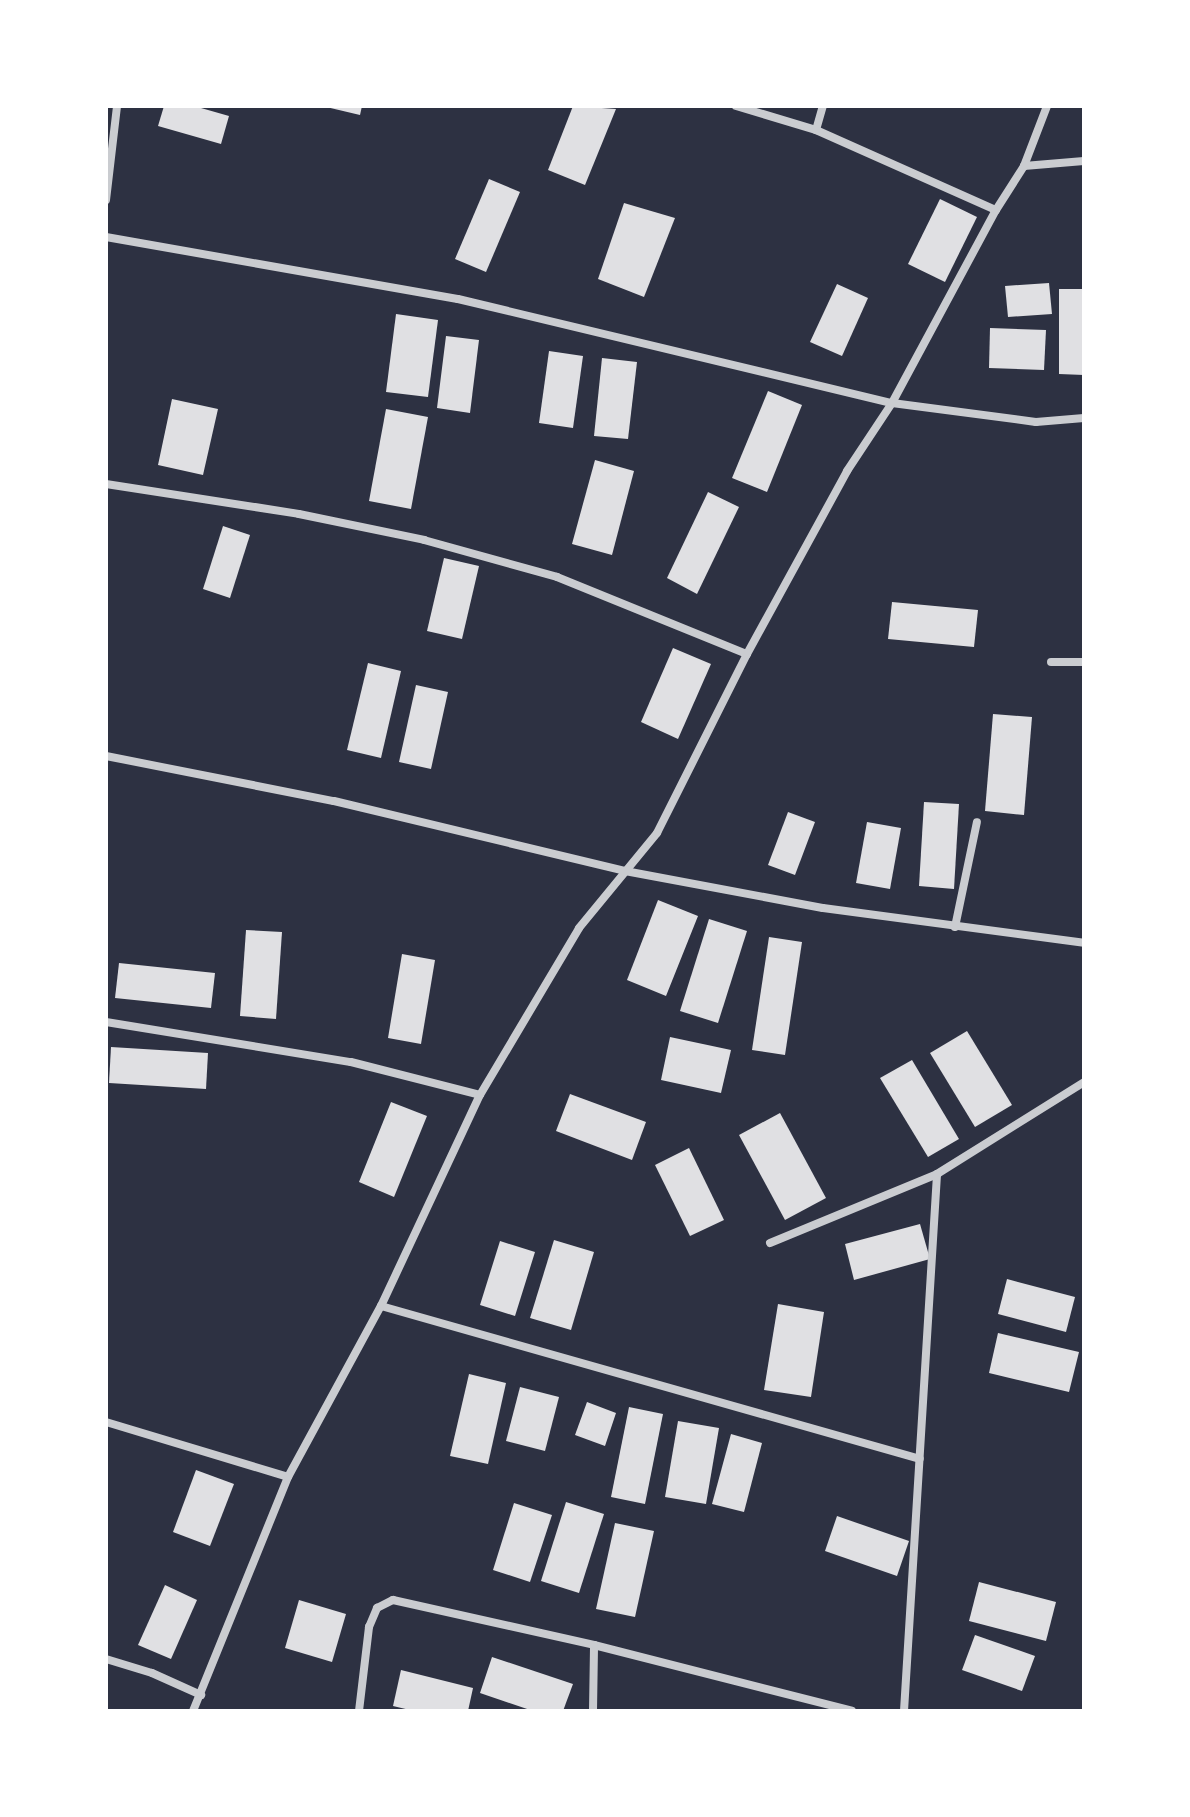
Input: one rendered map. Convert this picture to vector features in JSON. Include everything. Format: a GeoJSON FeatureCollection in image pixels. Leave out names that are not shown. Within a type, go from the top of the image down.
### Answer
{"type":"FeatureCollection","features":[{"type":"Feature","properties":{"kind":"street"},"geometry":{"type":"LineString","coordinates":[[106,200],[117,106]]}},
{"type":"Feature","properties":{"kind":"street"},"geometry":{"type":"LineString","coordinates":[[736,106],[816,130],[996,210]]}},
{"type":"Feature","properties":{"kind":"street"},"geometry":{"type":"LineString","coordinates":[[816,130],[823,106]]}},
{"type":"Feature","properties":{"kind":"street"},"geometry":{"type":"LineString","coordinates":[[193,1711],[288,1477],[381,1306],[480,1095],[579,928],[657,833],[747,654],[847,471],[892,403],[996,210],[1024,166],[1047,106]]}},
{"type":"Feature","properties":{"kind":"street"},"geometry":{"type":"LineString","coordinates":[[1024,166],[1084,161]]}},
{"type":"Feature","properties":{"kind":"street"},"geometry":{"type":"LineString","coordinates":[[106,237],[458,299],[892,403],[1036,422],[1084,418]]}},
{"type":"Feature","properties":{"kind":"street"},"geometry":{"type":"LineString","coordinates":[[106,484],[299,514],[424,540],[557,577],[747,654]]}},
{"type":"Feature","properties":{"kind":"street"},"geometry":{"type":"LineString","coordinates":[[1051,662],[1084,662]]}},
{"type":"Feature","properties":{"kind":"street"},"geometry":{"type":"LineString","coordinates":[[106,756],[334,801],[625,871],[823,908],[1084,943]]}},
{"type":"Feature","properties":{"kind":"street"},"geometry":{"type":"LineString","coordinates":[[955,927],[977,822]]}},
{"type":"Feature","properties":{"kind":"street"},"geometry":{"type":"LineString","coordinates":[[106,1022],[351,1062],[480,1095]]}},
{"type":"Feature","properties":{"kind":"street"},"geometry":{"type":"LineString","coordinates":[[770,1243],[937,1174],[1084,1082]]}},
{"type":"Feature","properties":{"kind":"street"},"geometry":{"type":"LineString","coordinates":[[904,1711],[937,1174]]}},
{"type":"Feature","properties":{"kind":"street"},"geometry":{"type":"LineString","coordinates":[[381,1306],[920,1459]]}},
{"type":"Feature","properties":{"kind":"street"},"geometry":{"type":"LineString","coordinates":[[106,1422],[288,1477]]}},
{"type":"Feature","properties":{"kind":"street"},"geometry":{"type":"LineString","coordinates":[[359,1711],[369,1627],[377,1608],[393,1600],[594,1645],[852,1711]]}},
{"type":"Feature","properties":{"kind":"street"},"geometry":{"type":"LineString","coordinates":[[593,1711],[594,1645]]}},
{"type":"Feature","properties":{"kind":"street"},"geometry":{"type":"LineString","coordinates":[[106,1659],[152,1673],[201,1695]]}},
{"type":"Feature","properties":{"kind":"building"},"geometry":{"type":"Polygon","coordinates":[[[164,106],[194,106],[229,116],[221,144],[158,126],[164,106]]]}},
{"type":"Feature","properties":{"kind":"building"},"geometry":{"type":"Polygon","coordinates":[[[322,106],[362,106],[360,115],[322,106]]]}},
{"type":"Feature","properties":{"kind":"building"},"geometry":{"type":"Polygon","coordinates":[[[573,106],[616,109],[585,185],[548,170],[573,106]]]}},
{"type":"Feature","properties":{"kind":"building"},"geometry":{"type":"Polygon","coordinates":[[[489,179],[520,192],[486,272],[455,259],[489,179]]]}},
{"type":"Feature","properties":{"kind":"building"},"geometry":{"type":"Polygon","coordinates":[[[940,199],[977,217],[945,282],[908,264],[940,199]]]}},
{"type":"Feature","properties":{"kind":"building"},"geometry":{"type":"Polygon","coordinates":[[[624,203],[675,218],[644,297],[598,279],[624,203]]]}},
{"type":"Feature","properties":{"kind":"building"},"geometry":{"type":"Polygon","coordinates":[[[1049,283],[1052,314],[1008,317],[1005,286],[1049,283]]]}},
{"type":"Feature","properties":{"kind":"building"},"geometry":{"type":"Polygon","coordinates":[[[837,284],[868,298],[842,356],[810,342],[837,284]]]}},
{"type":"Feature","properties":{"kind":"building"},"geometry":{"type":"Polygon","coordinates":[[[1059,289],[1084,289],[1084,375],[1059,374],[1059,289]]]}},
{"type":"Feature","properties":{"kind":"building"},"geometry":{"type":"Polygon","coordinates":[[[396,314],[438,320],[428,397],[386,392],[396,314]]]}},
{"type":"Feature","properties":{"kind":"building"},"geometry":{"type":"Polygon","coordinates":[[[990,328],[1046,330],[1044,370],[989,368],[990,328]]]}},
{"type":"Feature","properties":{"kind":"building"},"geometry":{"type":"Polygon","coordinates":[[[446,336],[479,340],[470,413],[437,408],[446,336]]]}},
{"type":"Feature","properties":{"kind":"building"},"geometry":{"type":"Polygon","coordinates":[[[549,351],[583,356],[573,428],[539,423],[549,351]]]}},
{"type":"Feature","properties":{"kind":"building"},"geometry":{"type":"Polygon","coordinates":[[[602,358],[637,362],[628,439],[594,436],[602,358]]]}},
{"type":"Feature","properties":{"kind":"building"},"geometry":{"type":"Polygon","coordinates":[[[768,391],[802,405],[767,492],[732,478],[768,391]]]}},
{"type":"Feature","properties":{"kind":"building"},"geometry":{"type":"Polygon","coordinates":[[[172,399],[218,409],[203,475],[158,465],[172,399]]]}},
{"type":"Feature","properties":{"kind":"building"},"geometry":{"type":"Polygon","coordinates":[[[386,409],[428,417],[411,509],[369,501],[386,409]]]}},
{"type":"Feature","properties":{"kind":"building"},"geometry":{"type":"Polygon","coordinates":[[[595,460],[634,471],[612,555],[572,544],[595,460]]]}},
{"type":"Feature","properties":{"kind":"building"},"geometry":{"type":"Polygon","coordinates":[[[708,492],[739,507],[697,594],[667,578],[708,492]]]}},
{"type":"Feature","properties":{"kind":"building"},"geometry":{"type":"Polygon","coordinates":[[[223,526],[250,535],[230,598],[203,589],[223,526]]]}},
{"type":"Feature","properties":{"kind":"building"},"geometry":{"type":"Polygon","coordinates":[[[444,558],[479,566],[462,639],[427,631],[444,558]]]}},
{"type":"Feature","properties":{"kind":"building"},"geometry":{"type":"Polygon","coordinates":[[[892,602],[978,610],[974,647],[888,639],[892,602]]]}},
{"type":"Feature","properties":{"kind":"building"},"geometry":{"type":"Polygon","coordinates":[[[673,648],[711,664],[678,739],[641,722],[673,648]]]}},
{"type":"Feature","properties":{"kind":"building"},"geometry":{"type":"Polygon","coordinates":[[[368,663],[401,671],[381,758],[347,750],[368,663]]]}},
{"type":"Feature","properties":{"kind":"building"},"geometry":{"type":"Polygon","coordinates":[[[416,685],[448,692],[431,769],[399,762],[416,685]]]}},
{"type":"Feature","properties":{"kind":"building"},"geometry":{"type":"Polygon","coordinates":[[[993,714],[1032,717],[1024,815],[985,811],[993,714]]]}},
{"type":"Feature","properties":{"kind":"building"},"geometry":{"type":"Polygon","coordinates":[[[924,802],[959,804],[954,889],[919,886],[924,802]]]}},
{"type":"Feature","properties":{"kind":"building"},"geometry":{"type":"Polygon","coordinates":[[[788,812],[815,822],[795,875],[768,865],[788,812]]]}},
{"type":"Feature","properties":{"kind":"building"},"geometry":{"type":"Polygon","coordinates":[[[867,822],[901,828],[890,889],[856,883],[867,822]]]}},
{"type":"Feature","properties":{"kind":"building"},"geometry":{"type":"Polygon","coordinates":[[[658,900],[698,916],[666,996],[627,980],[658,900]]]}},
{"type":"Feature","properties":{"kind":"building"},"geometry":{"type":"Polygon","coordinates":[[[709,919],[747,931],[718,1023],[680,1011],[709,919]]]}},
{"type":"Feature","properties":{"kind":"building"},"geometry":{"type":"Polygon","coordinates":[[[246,930],[282,932],[276,1019],[240,1016],[246,930]]]}},
{"type":"Feature","properties":{"kind":"building"},"geometry":{"type":"Polygon","coordinates":[[[769,937],[802,942],[785,1055],[752,1050],[769,937]]]}},
{"type":"Feature","properties":{"kind":"building"},"geometry":{"type":"Polygon","coordinates":[[[402,954],[435,960],[421,1044],[388,1038],[402,954]]]}},
{"type":"Feature","properties":{"kind":"building"},"geometry":{"type":"Polygon","coordinates":[[[119,963],[215,973],[211,1008],[115,998],[119,963]]]}},
{"type":"Feature","properties":{"kind":"building"},"geometry":{"type":"Polygon","coordinates":[[[967,1031],[1012,1105],[975,1127],[930,1053],[967,1031]]]}},
{"type":"Feature","properties":{"kind":"building"},"geometry":{"type":"Polygon","coordinates":[[[670,1037],[731,1050],[721,1093],[661,1080],[670,1037]]]}},
{"type":"Feature","properties":{"kind":"building"},"geometry":{"type":"Polygon","coordinates":[[[111,1047],[208,1053],[206,1089],[109,1083],[111,1047]]]}},
{"type":"Feature","properties":{"kind":"building"},"geometry":{"type":"Polygon","coordinates":[[[912,1060],[959,1139],[928,1157],[880,1078],[912,1060]]]}},
{"type":"Feature","properties":{"kind":"building"},"geometry":{"type":"Polygon","coordinates":[[[570,1094],[646,1122],[632,1160],[556,1131],[570,1094]]]}},
{"type":"Feature","properties":{"kind":"building"},"geometry":{"type":"Polygon","coordinates":[[[391,1102],[427,1116],[394,1197],[359,1182],[391,1102]]]}},
{"type":"Feature","properties":{"kind":"building"},"geometry":{"type":"Polygon","coordinates":[[[780,1113],[826,1198],[785,1220],[739,1135],[780,1113]]]}},
{"type":"Feature","properties":{"kind":"building"},"geometry":{"type":"Polygon","coordinates":[[[689,1148],[724,1220],[690,1236],[655,1165],[689,1148]]]}},
{"type":"Feature","properties":{"kind":"building"},"geometry":{"type":"Polygon","coordinates":[[[920,1224],[930,1259],[854,1280],[845,1244],[920,1224]]]}},
{"type":"Feature","properties":{"kind":"building"},"geometry":{"type":"Polygon","coordinates":[[[554,1240],[594,1252],[571,1330],[530,1318],[554,1240]]]}},
{"type":"Feature","properties":{"kind":"building"},"geometry":{"type":"Polygon","coordinates":[[[500,1241],[535,1252],[515,1316],[480,1305],[500,1241]]]}},
{"type":"Feature","properties":{"kind":"building"},"geometry":{"type":"Polygon","coordinates":[[[1007,1279],[1075,1297],[1066,1332],[998,1314],[1007,1279]]]}},
{"type":"Feature","properties":{"kind":"building"},"geometry":{"type":"Polygon","coordinates":[[[778,1304],[824,1312],[811,1397],[764,1390],[778,1304]]]}},
{"type":"Feature","properties":{"kind":"building"},"geometry":{"type":"Polygon","coordinates":[[[998,1333],[1079,1352],[1069,1392],[989,1373],[998,1333]]]}},
{"type":"Feature","properties":{"kind":"building"},"geometry":{"type":"Polygon","coordinates":[[[469,1374],[506,1383],[488,1464],[450,1456],[469,1374]]]}},
{"type":"Feature","properties":{"kind":"building"},"geometry":{"type":"Polygon","coordinates":[[[520,1387],[559,1397],[545,1451],[506,1441],[520,1387]]]}},
{"type":"Feature","properties":{"kind":"building"},"geometry":{"type":"Polygon","coordinates":[[[587,1402],[616,1413],[605,1446],[575,1435],[587,1402]]]}},
{"type":"Feature","properties":{"kind":"building"},"geometry":{"type":"Polygon","coordinates":[[[629,1407],[663,1414],[645,1504],[611,1497],[629,1407]]]}},
{"type":"Feature","properties":{"kind":"building"},"geometry":{"type":"Polygon","coordinates":[[[678,1421],[719,1428],[706,1504],[665,1497],[678,1421]]]}},
{"type":"Feature","properties":{"kind":"building"},"geometry":{"type":"Polygon","coordinates":[[[731,1434],[762,1443],[744,1512],[712,1504],[731,1434]]]}},
{"type":"Feature","properties":{"kind":"building"},"geometry":{"type":"Polygon","coordinates":[[[196,1470],[234,1484],[210,1546],[173,1532],[196,1470]]]}},
{"type":"Feature","properties":{"kind":"building"},"geometry":{"type":"Polygon","coordinates":[[[566,1502],[604,1514],[579,1593],[541,1581],[566,1502]]]}},
{"type":"Feature","properties":{"kind":"building"},"geometry":{"type":"Polygon","coordinates":[[[514,1503],[552,1515],[530,1582],[493,1570],[514,1503]]]}},
{"type":"Feature","properties":{"kind":"building"},"geometry":{"type":"Polygon","coordinates":[[[837,1516],[909,1541],[897,1576],[825,1551],[837,1516]]]}},
{"type":"Feature","properties":{"kind":"building"},"geometry":{"type":"Polygon","coordinates":[[[615,1523],[654,1531],[635,1617],[596,1609],[615,1523]]]}},
{"type":"Feature","properties":{"kind":"building"},"geometry":{"type":"Polygon","coordinates":[[[979,1582],[1056,1602],[1046,1641],[969,1621],[979,1582]]]}},
{"type":"Feature","properties":{"kind":"building"},"geometry":{"type":"Polygon","coordinates":[[[165,1585],[197,1600],[171,1659],[138,1645],[165,1585]]]}},
{"type":"Feature","properties":{"kind":"building"},"geometry":{"type":"Polygon","coordinates":[[[299,1600],[346,1614],[332,1662],[285,1648],[299,1600]]]}},
{"type":"Feature","properties":{"kind":"building"},"geometry":{"type":"Polygon","coordinates":[[[975,1635],[1035,1656],[1022,1691],[962,1670],[975,1635]]]}},
{"type":"Feature","properties":{"kind":"building"},"geometry":{"type":"Polygon","coordinates":[[[492,1657],[573,1684],[563,1711],[533,1711],[480,1693],[492,1657]]]}},
{"type":"Feature","properties":{"kind":"building"},"geometry":{"type":"Polygon","coordinates":[[[401,1670],[473,1688],[468,1711],[414,1711],[393,1706],[401,1670]]]}}]}
